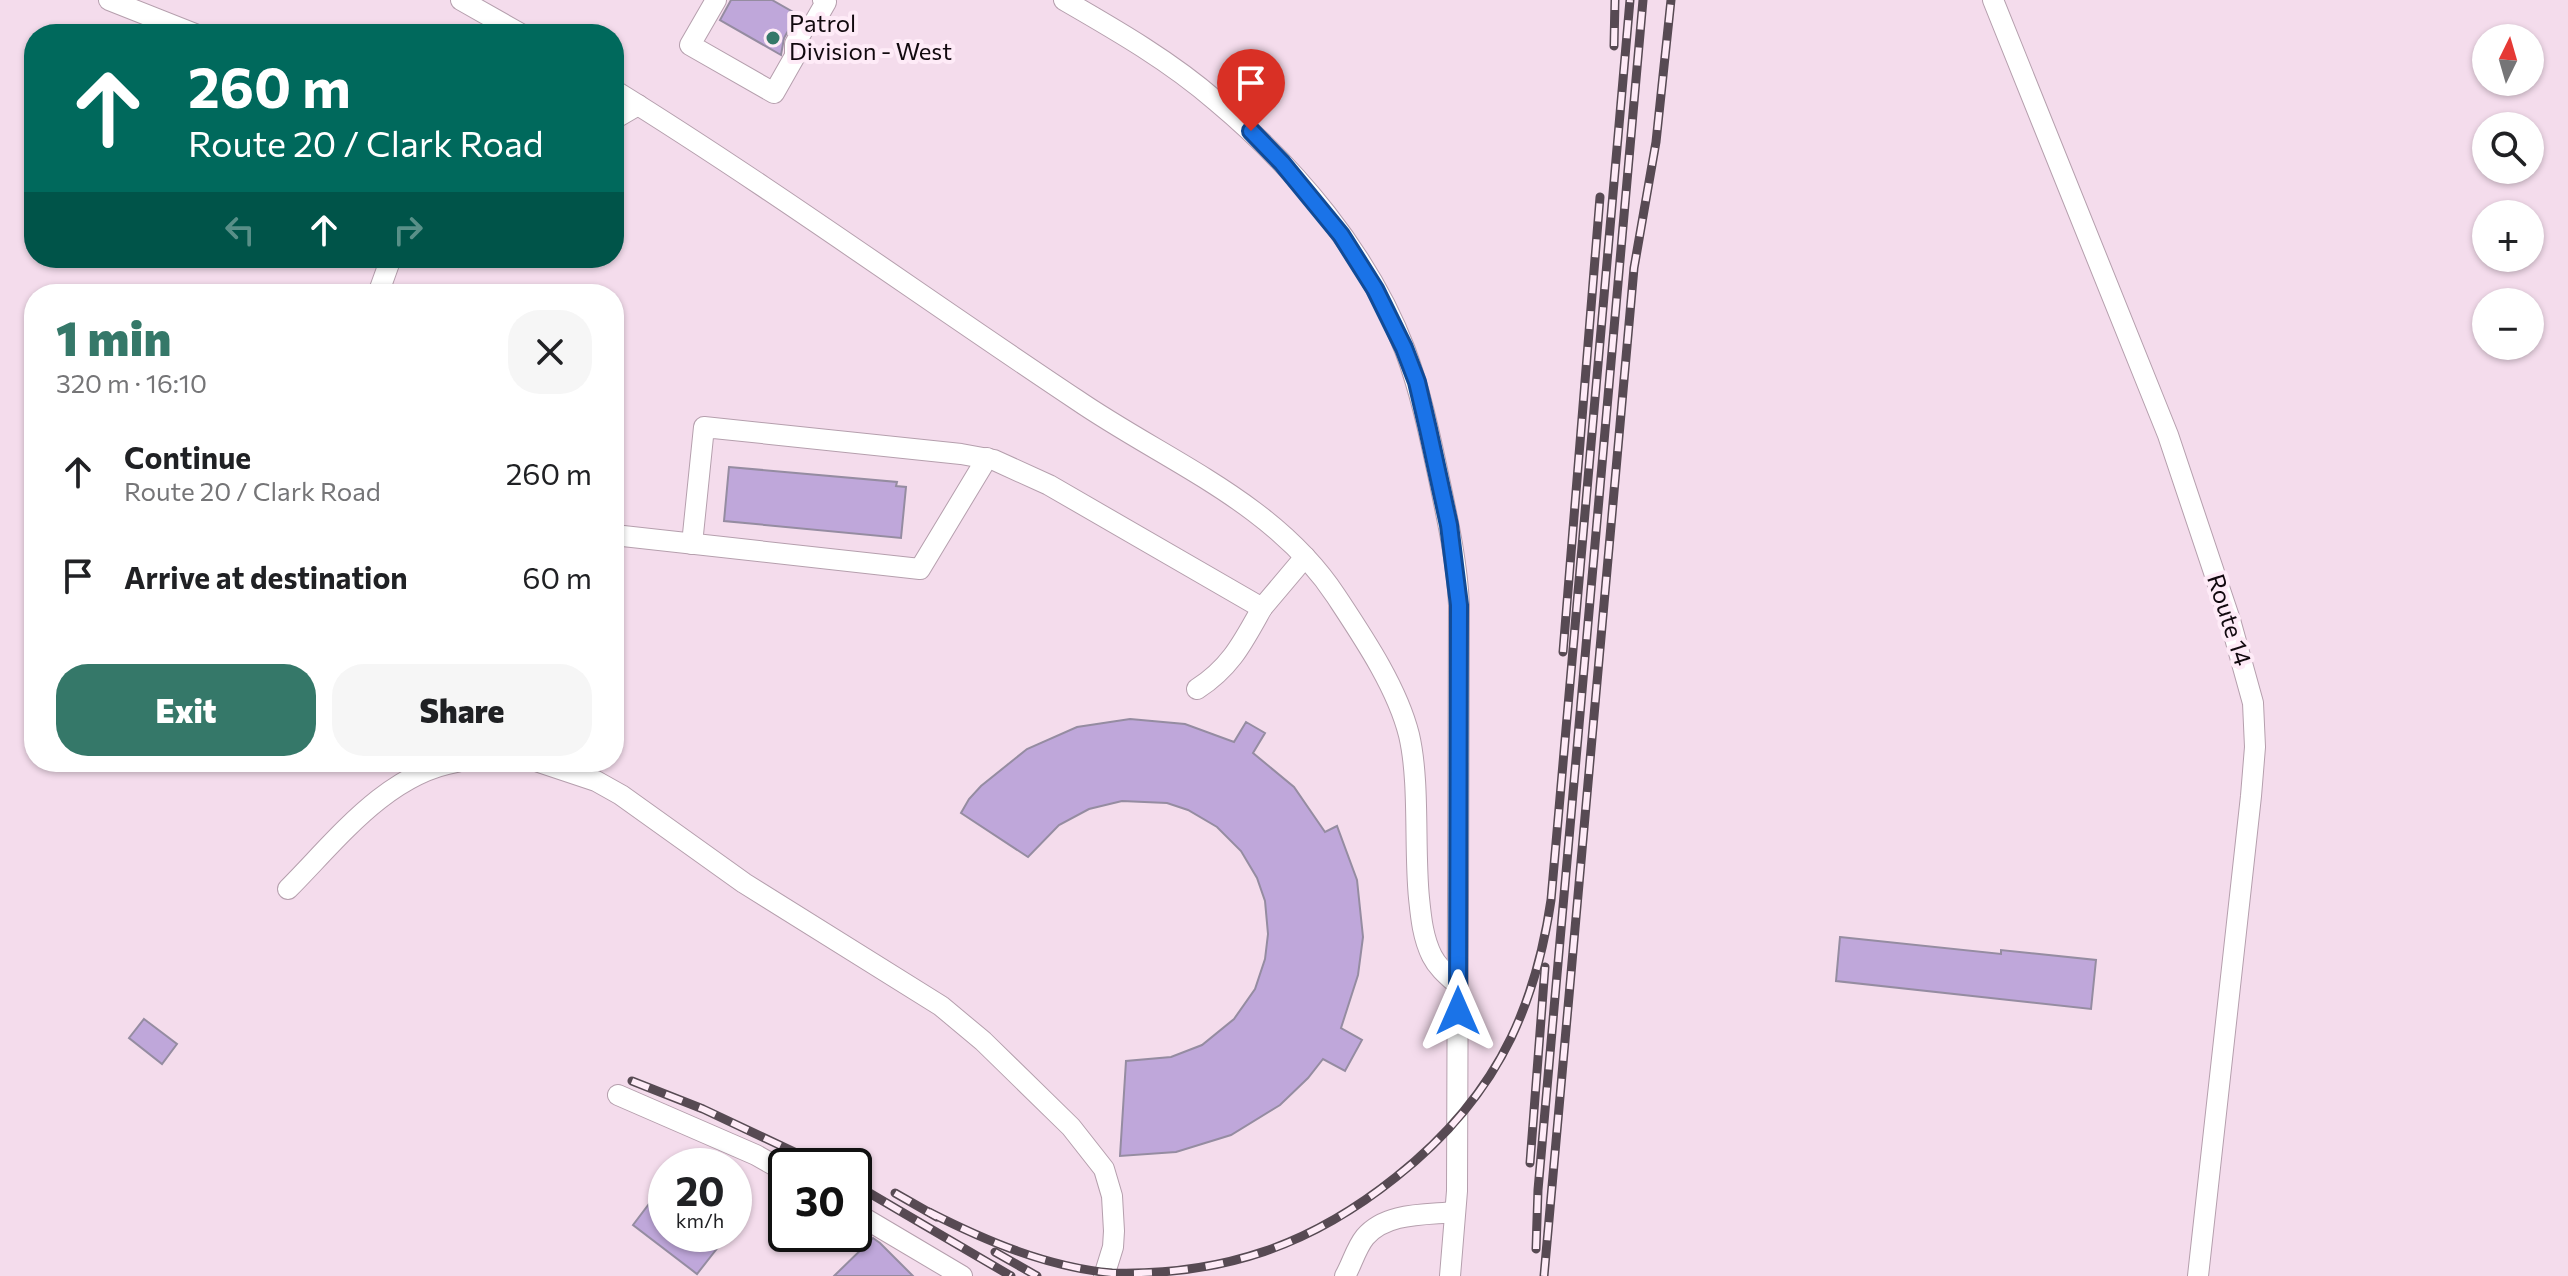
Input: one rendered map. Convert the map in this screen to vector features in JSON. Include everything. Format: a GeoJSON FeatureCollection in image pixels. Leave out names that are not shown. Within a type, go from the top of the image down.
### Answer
{"type":"FeatureCollection","features":[{"type":"Feature","properties":{"kind":"street"},"geometry":{"type":"LineString","coordinates":[[109,0],[170,24]]}},
{"type":"Feature","properties":{"kind":"street"},"geometry":{"type":"LineString","coordinates":[[461,0],[503,24]]}},
{"type":"Feature","properties":{"kind":"street"},"geometry":{"type":"LineString","coordinates":[[716,0],[690,45],[774,93],[795,56],[795,44],[804,28],[814,23],[825,1]]}},
{"type":"Feature","properties":{"kind":"street","name":"Route 14"},"geometry":{"type":"LineString","coordinates":[[1993,0],[2168,435],[2230,620],[2253,703],[2254,768],[2250,812],[2198,1276]]}},
{"type":"Feature","properties":{"kind":"street"},"geometry":{"type":"LineString","coordinates":[[1075,3],[1214,99],[1282,163],[1341,235],[1366,272],[1385,305],[1417,382],[1458,580],[1458,985],[1455,1212],[1450,1276]]}},
{"type":"Feature","properties":{"kind":"street"},"geometry":{"type":"LineString","coordinates":[[624,96],[718,155],[1086,407],[1249,506],[1305,557],[1334,592],[1366,642],[1404,720],[1411,750],[1417,876],[1423,928],[1436,963],[1458,985]]}},
{"type":"Feature","properties":{"kind":"street"},"geometry":{"type":"LineString","coordinates":[[624,113],[638,105]]}},
{"type":"Feature","properties":{"kind":"street"},"geometry":{"type":"LineString","coordinates":[[692,544],[704,427],[987,458],[1049,485],[1262,608]]}},
{"type":"Feature","properties":{"kind":"street"},"geometry":{"type":"LineString","coordinates":[[624,536],[920,569],[987,458]]}},
{"type":"Feature","properties":{"kind":"street"},"geometry":{"type":"LineString","coordinates":[[1197,689],[1234,657],[1262,608],[1305,557]]}},
{"type":"Feature","properties":{"kind":"street"},"geometry":{"type":"LineString","coordinates":[[288,889],[386,794],[423,772]]}},
{"type":"Feature","properties":{"kind":"street"},"geometry":{"type":"LineString","coordinates":[[569,772],[596,781],[621,795],[744,883],[930,998],[983,1041],[1071,1127],[1099,1159],[1112,1196],[1114,1231],[1113,1247],[1104,1276]]}},
{"type":"Feature","properties":{"kind":"street"},"geometry":{"type":"LineString","coordinates":[[618,1095],[768,1162]]}},
{"type":"Feature","properties":{"kind":"street"},"geometry":{"type":"LineString","coordinates":[[1345,1276],[1365,1237],[1382,1224],[1403,1217],[1455,1212]]}},
{"type":"Feature","properties":{"kind":"street"},"geometry":{"type":"LineString","coordinates":[[872,1223],[962,1276]]}},
{"type":"Feature","properties":{"kind":"building","name":"Patrol Division - West"},"geometry":{"type":"Polygon","coordinates":[[[731,0],[772,0],[800,16],[784,38],[781,55],[720,20],[731,0]]]}},
{"type":"Feature","properties":{"kind":"building"},"geometry":{"type":"Polygon","coordinates":[[[729,467],[897,482],[896,486],[906,487],[901,538],[724,521],[729,467]]]}},
{"type":"Feature","properties":{"kind":"building"},"geometry":{"type":"Polygon","coordinates":[[[1130,719],[1185,724],[1234,742],[1246,722],[1265,733],[1253,753],[1294,787],[1325,832],[1337,826],[1357,880],[1363,937],[1358,975],[1341,1028],[1362,1040],[1345,1071],[1323,1059],[1280,1105],[1231,1135],[1176,1152],[1120,1156],[1126,1061],[1171,1057],[1202,1045],[1234,1019],[1255,989],[1265,959],[1268,934],[1265,901],[1257,878],[1241,851],[1217,827],[1188,810],[1167,803],[1122,801],[1089,809],[1059,825],[1028,857],[961,813],[981,786],[1027,749],[1077,727],[1130,719]]]}},
{"type":"Feature","properties":{"kind":"building"},"geometry":{"type":"Polygon","coordinates":[[[1840,937],[2001,954],[2001,950],[2096,960],[2091,1009],[1836,981],[1840,937]]]}},
{"type":"Feature","properties":{"kind":"building"},"geometry":{"type":"Polygon","coordinates":[[[144,1019],[177,1044],[162,1064],[129,1038],[144,1019]]]}},
{"type":"Feature","properties":{"kind":"building"},"geometry":{"type":"Polygon","coordinates":[[[648,1205],[648,1236],[633,1225],[648,1205]]]}},
{"type":"Feature","properties":{"kind":"building"},"geometry":{"type":"Polygon","coordinates":[[[872,1239],[913,1276],[834,1276],[859,1252],[872,1252],[872,1239]]]}},
{"type":"Feature","properties":{"kind":"building"},"geometry":{"type":"Polygon","coordinates":[[[668,1252],[714,1252],[697,1274],[668,1252]]]}},
{"type":"Feature","properties":{"kind":"railway"},"geometry":{"type":"LineString","coordinates":[[1614,46],[1615,0]]}},
{"type":"Feature","properties":{"kind":"railway"},"geometry":{"type":"LineString","coordinates":[[929,1212],[1018,1251],[1088,1270],[1153,1273],[1228,1262],[1298,1238],[1364,1201],[1396,1177],[1446,1131],[1475,1097],[1500,1058],[1531,988],[1551,900],[1630,0]]}},
{"type":"Feature","properties":{"kind":"railway"},"geometry":{"type":"LineString","coordinates":[[1536,1249],[1538,1190],[1643,0]]}},
{"type":"Feature","properties":{"kind":"railway"},"geometry":{"type":"LineString","coordinates":[[1544,1276],[1634,268],[1656,142],[1671,0]]}},
{"type":"Feature","properties":{"kind":"railway"},"geometry":{"type":"LineString","coordinates":[[1563,652],[1600,197]]}},
{"type":"Feature","properties":{"kind":"railway"},"geometry":{"type":"LineString","coordinates":[[1530,1163],[1545,967]]}},
{"type":"Feature","properties":{"kind":"railway"},"geometry":{"type":"LineString","coordinates":[[632,1081],[703,1109],[786,1148]]}},
{"type":"Feature","properties":{"kind":"railway"},"geometry":{"type":"LineString","coordinates":[[895,1193],[937,1217]]}},
{"type":"Feature","properties":{"kind":"railway"},"geometry":{"type":"LineString","coordinates":[[872,1195],[1011,1276]]}},
{"type":"Feature","properties":{"kind":"railway"},"geometry":{"type":"LineString","coordinates":[[995,1252],[1037,1276]]}},
{"type":"Feature","properties":{"kind":"place","name":"Patrol Division - West"},"geometry":{"type":"Point","coordinates":[773,38]}},
{"type":"Feature","properties":{"kind":"route"},"geometry":{"type":"LineString","coordinates":[[1251,131],[1282,163],[1341,235],[1385,305],[1417,382],[1458,580],[1458,1011]]}}]}
